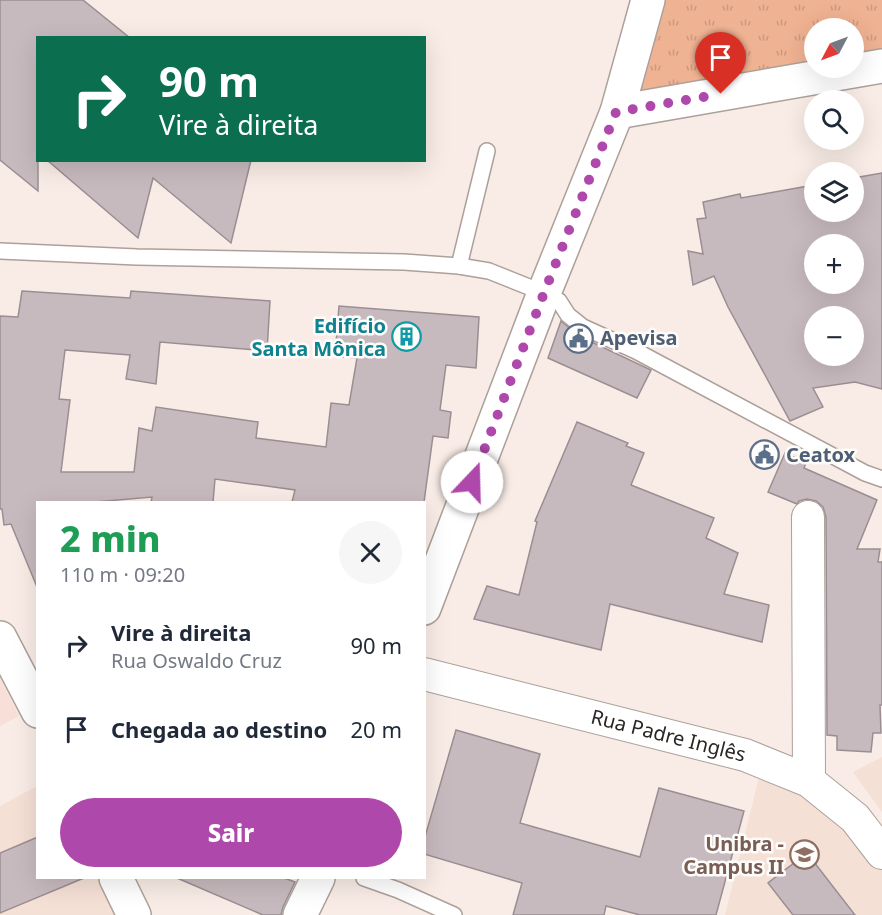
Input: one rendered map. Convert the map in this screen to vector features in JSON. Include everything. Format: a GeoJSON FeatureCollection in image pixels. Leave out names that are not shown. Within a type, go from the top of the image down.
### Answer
{"type":"FeatureCollection","features":[{"type":"Feature","properties":{"kind":"street"},"geometry":{"type":"LineString","coordinates":[[426,603],[616,112],[648,0]]}},
{"type":"Feature","properties":{"kind":"street"},"geometry":{"type":"LineString","coordinates":[[616,112],[882,66]]}},
{"type":"Feature","properties":{"kind":"street"},"geometry":{"type":"LineString","coordinates":[[808,517],[809,781]]}},
{"type":"Feature","properties":{"kind":"street"},"geometry":{"type":"LineString","coordinates":[[0,638],[36,707]]}},
{"type":"Feature","properties":{"kind":"street","name":"Rua Padre Inglês"},"geometry":{"type":"LineString","coordinates":[[426,675],[745,755],[809,781],[855,818],[882,853]]}},
{"type":"Feature","properties":{"kind":"street"},"geometry":{"type":"LineString","coordinates":[[116,879],[134,915]]}},
{"type":"Feature","properties":{"kind":"street"},"geometry":{"type":"LineString","coordinates":[[300,915],[318,879]]}},
{"type":"Feature","properties":{"kind":"lane"},"geometry":{"type":"LineString","coordinates":[[459,266],[487,151]]}},
{"type":"Feature","properties":{"kind":"lane"},"geometry":{"type":"LineString","coordinates":[[0,251],[137,257],[404,262],[459,266],[489,271],[544,293],[559,301],[568,315],[583,327],[636,351],[865,473],[882,479]]}},
{"type":"Feature","properties":{"kind":"lane"},"geometry":{"type":"LineString","coordinates":[[367,879],[454,915]]}},
{"type":"Feature","properties":{"kind":"shaded area"},"geometry":{"type":"Polygon","coordinates":[[[0,678],[19,716],[0,726],[0,678]]]}},
{"type":"Feature","properties":{"kind":"shaded area"},"geometry":{"type":"Polygon","coordinates":[[[882,757],[882,812],[853,772],[882,757]]]}},
{"type":"Feature","properties":{"kind":"shaded area","name":"Unibra - Campus II"},"geometry":{"type":"Polygon","coordinates":[[[760,773],[806,789],[857,839],[882,870],[882,915],[725,915],[760,773]]]}},
{"type":"Feature","properties":{"kind":"shaded area"},"geometry":{"type":"Polygon","coordinates":[[[36,787],[36,879],[102,879],[120,915],[0,915],[0,806],[36,787]]]}},
{"type":"Feature","properties":{"kind":"green space"},"geometry":{"type":"Polygon","coordinates":[[[653,0],[882,0],[882,56],[864,59],[864,18],[804,18],[804,70],[649,95],[637,84],[653,0]]]}},
{"type":"Feature","properties":{"kind":"building"},"geometry":{"type":"Polygon","coordinates":[[[0,0],[83,0],[128,36],[36,36],[38,191],[0,160],[0,0]]]}},
{"type":"Feature","properties":{"kind":"building"},"geometry":{"type":"Polygon","coordinates":[[[49,162],[251,162],[231,243],[153,178],[138,238],[49,162]]]}},
{"type":"Feature","properties":{"kind":"building"},"geometry":{"type":"Polygon","coordinates":[[[882,173],[882,389],[855,382],[813,388],[823,407],[790,421],[728,307],[714,276],[693,285],[688,251],[703,254],[697,219],[706,218],[703,202],[740,194],[741,198],[804,187],[804,222],[864,222],[864,176],[882,173]]]}},
{"type":"Feature","properties":{"kind":"building"},"geometry":{"type":"Polygon","coordinates":[[[22,291],[130,298],[131,291],[270,301],[267,351],[160,342],[156,384],[126,379],[130,355],[65,350],[59,399],[70,400],[61,472],[134,472],[139,428],[152,431],[156,407],[258,422],[256,438],[326,447],[331,403],[349,405],[357,358],[335,356],[339,306],[479,317],[476,368],[446,365],[440,410],[451,412],[448,438],[433,436],[424,501],[292,501],[295,490],[215,479],[213,501],[151,501],[152,497],[106,501],[36,501],[36,585],[11,524],[4,525],[2,509],[0,509],[0,316],[18,317],[22,291]]]}},
{"type":"Feature","properties":{"kind":"building","name":"Apevisa"},"geometry":{"type":"Polygon","coordinates":[[[561,321],[579,336],[651,370],[637,398],[548,358],[561,321]]]}},
{"type":"Feature","properties":{"kind":"building"},"geometry":{"type":"Polygon","coordinates":[[[577,422],[628,443],[626,446],[644,453],[631,485],[714,518],[706,538],[738,553],[724,594],[769,605],[762,642],[610,604],[601,650],[474,619],[487,586],[519,595],[537,522],[535,521],[577,422]]]}},
{"type":"Feature","properties":{"kind":"building"},"geometry":{"type":"Polygon","coordinates":[[[785,453],[806,463],[804,468],[877,500],[857,549],[880,549],[878,562],[882,562],[881,733],[873,733],[871,752],[837,750],[837,736],[827,735],[826,517],[823,507],[816,501],[807,499],[797,504],[768,492],[785,453]]]}},
{"type":"Feature","properties":{"kind":"building"},"geometry":{"type":"Polygon","coordinates":[[[456,730],[540,754],[520,823],[640,857],[659,788],[744,811],[716,915],[640,915],[606,906],[604,915],[513,915],[522,883],[426,855],[426,833],[456,730]]]}},
{"type":"Feature","properties":{"kind":"building"},"geometry":{"type":"Polygon","coordinates":[[[36,838],[36,879],[82,879],[0,913],[0,853],[36,838]]]}},
{"type":"Feature","properties":{"kind":"building"},"geometry":{"type":"Polygon","coordinates":[[[807,853],[855,915],[793,915],[768,883],[807,853]]]}},
{"type":"Feature","properties":{"kind":"building"},"geometry":{"type":"Polygon","coordinates":[[[179,879],[287,879],[295,882],[281,915],[263,915],[179,879]]]}},
{"type":"Feature","properties":{"kind":"place","name":"Edifício Santa Mônica"},"geometry":{"type":"Point","coordinates":[407,337]}},
{"type":"Feature","properties":{"kind":"place","name":"Apevisa"},"geometry":{"type":"Point","coordinates":[579,338]}},
{"type":"Feature","properties":{"kind":"place","name":"Ceatox"},"geometry":{"type":"Point","coordinates":[765,455]}},
{"type":"Feature","properties":{"kind":"place","name":"Unibra - Campus II"},"geometry":{"type":"Point","coordinates":[805,855]}},
{"type":"Feature","properties":{"kind":"route"},"geometry":{"type":"LineString","coordinates":[[472,482],[616,112],[721,94]]}}]}
